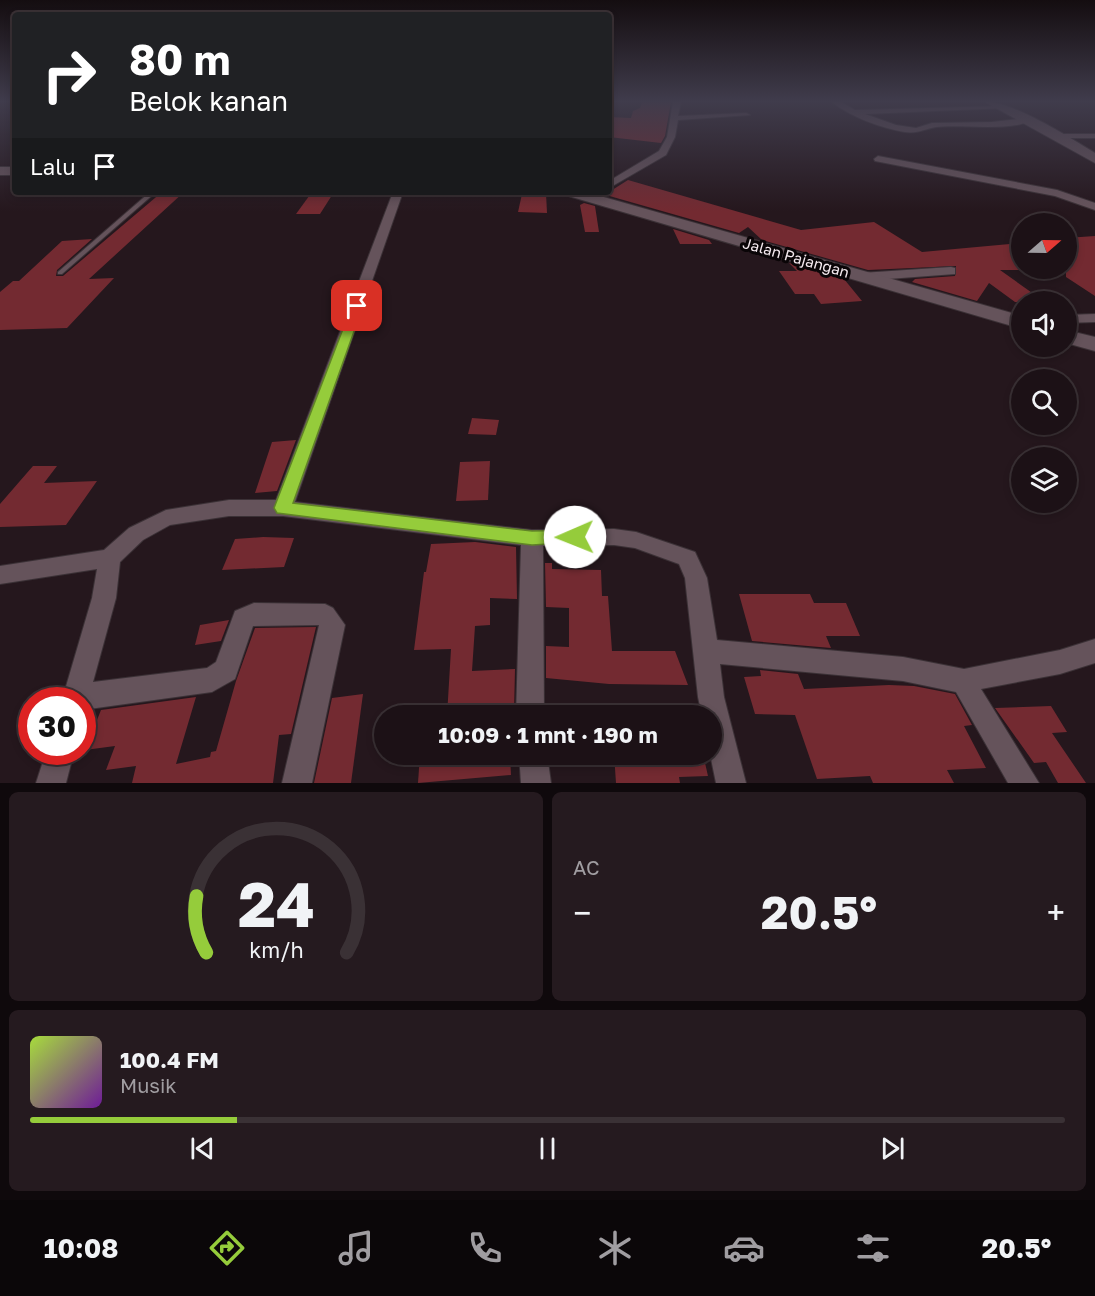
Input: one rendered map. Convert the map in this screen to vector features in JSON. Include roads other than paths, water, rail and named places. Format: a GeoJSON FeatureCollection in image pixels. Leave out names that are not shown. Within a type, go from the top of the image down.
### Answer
{"type":"FeatureCollection","features":[{"type":"Feature","properties":{"kind":"main road"},"geometry":{"type":"LineString","coordinates":[[1063,139],[1095,159]]}},
{"type":"Feature","properties":{"kind":"main road","name":"Jalan Pajangan"},"geometry":{"type":"LineString","coordinates":[[592,195],[861,278],[1011,320]]}},
{"type":"Feature","properties":{"kind":"main road"},"geometry":{"type":"LineString","coordinates":[[1077,339],[1095,344]]}},
{"type":"Feature","properties":{"kind":"street"},"geometry":{"type":"LineString","coordinates":[[612,183],[663,153],[670,139]]}},
{"type":"Feature","properties":{"kind":"street"},"geometry":{"type":"LineString","coordinates":[[878,159],[1025,186],[1068,196],[1095,207]]}},
{"type":"Feature","properties":{"kind":"street"},"geometry":{"type":"LineString","coordinates":[[282,508],[397,195]]}},
{"type":"Feature","properties":{"kind":"street"},"geometry":{"type":"LineString","coordinates":[[861,278],[951,271]]}},
{"type":"Feature","properties":{"kind":"street"},"geometry":{"type":"LineString","coordinates":[[1077,319],[1095,318]]}},
{"type":"Feature","properties":{"kind":"street"},"geometry":{"type":"LineString","coordinates":[[0,575],[110,558],[136,534],[166,518],[229,508],[282,508],[532,538],[614,537],[636,540],[687,558],[696,578],[711,697],[731,783]]}},
{"type":"Feature","properties":{"kind":"street"},"geometry":{"type":"LineString","coordinates":[[530,705],[532,538]]}},
{"type":"Feature","properties":{"kind":"street"},"geometry":{"type":"LineString","coordinates":[[79,687],[104,597],[110,558]]}},
{"type":"Feature","properties":{"kind":"street"},"geometry":{"type":"LineString","coordinates":[[96,696],[212,680],[226,670],[243,619],[254,614],[325,615],[333,625],[297,783]]}},
{"type":"Feature","properties":{"kind":"street"},"geometry":{"type":"LineString","coordinates":[[706,651],[903,669],[967,682]]}},
{"type":"Feature","properties":{"kind":"street"},"geometry":{"type":"LineString","coordinates":[[967,682],[972,678],[1060,662],[1095,651]]}},
{"type":"Feature","properties":{"kind":"street"},"geometry":{"type":"LineString","coordinates":[[967,682],[969,693],[1024,783]]}},
{"type":"Feature","properties":{"kind":"street"},"geometry":{"type":"LineString","coordinates":[[51,783],[56,765]]}},
{"type":"Feature","properties":{"kind":"street"},"geometry":{"type":"LineString","coordinates":[[534,765],[536,783]]}},
{"type":"Feature","properties":{"kind":"lane"},"geometry":{"type":"LineString","coordinates":[[60,273],[150,195]]}}]}
